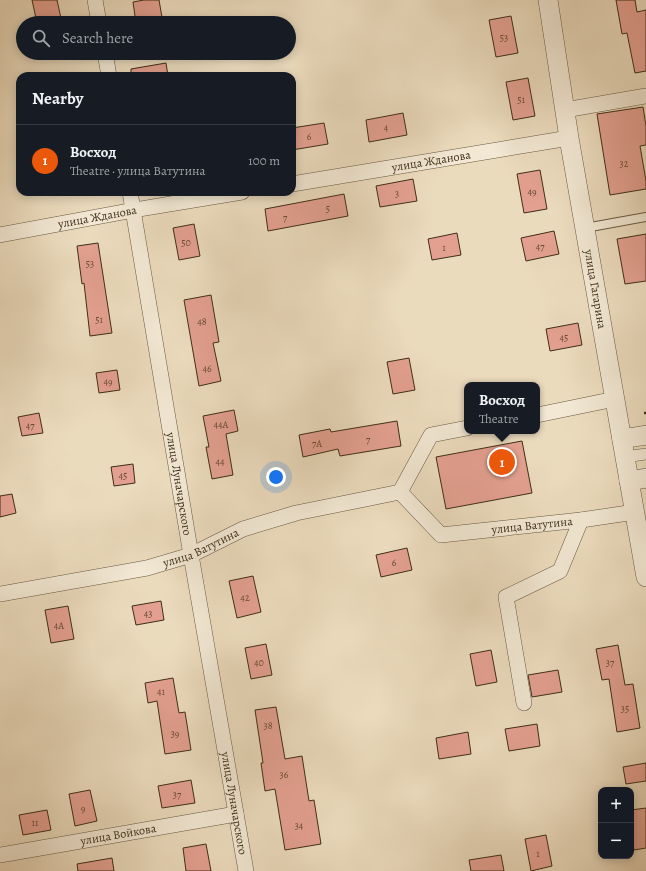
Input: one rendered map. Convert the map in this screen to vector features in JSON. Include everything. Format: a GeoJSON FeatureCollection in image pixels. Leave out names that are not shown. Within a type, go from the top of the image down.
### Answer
{"type":"FeatureCollection","features":[{"type":"Feature","properties":{"kind":"street"},"geometry":{"type":"LineString","coordinates":[[95,0],[98,16]]}},
{"type":"Feature","properties":{"kind":"street","name":"улица Гагарина"},"geometry":{"type":"LineString","coordinates":[[548,0],[569,138],[624,448],[638,479],[635,512],[646,577]]}},
{"type":"Feature","properties":{"kind":"street"},"geometry":{"type":"LineString","coordinates":[[106,60],[108,72]]}},
{"type":"Feature","properties":{"kind":"street"},"geometry":{"type":"LineString","coordinates":[[565,110],[646,96]]}},
{"type":"Feature","properties":{"kind":"street","name":"улица Жданова"},"geometry":{"type":"LineString","coordinates":[[296,183],[569,138]]}},
{"type":"Feature","properties":{"kind":"street","name":"улица Луначарского"},"geometry":{"type":"LineString","coordinates":[[131,196],[246,871]]}},
{"type":"Feature","properties":{"kind":"street","name":"улица Жданова"},"geometry":{"type":"LineString","coordinates":[[0,235],[218,196]]}},
{"type":"Feature","properties":{"kind":"street"},"geometry":{"type":"LineString","coordinates":[[540,414],[615,399]]}},
{"type":"Feature","properties":{"kind":"street"},"geometry":{"type":"LineString","coordinates":[[400,492],[431,436],[464,429]]}},
{"type":"Feature","properties":{"kind":"street"},"geometry":{"type":"LineString","coordinates":[[624,448],[646,435]]}},
{"type":"Feature","properties":{"kind":"street"},"geometry":{"type":"LineString","coordinates":[[624,448],[646,454]]}},
{"type":"Feature","properties":{"kind":"street","name":"улица Ватутина"},"geometry":{"type":"LineString","coordinates":[[0,594],[147,568],[191,555],[243,529],[296,513],[400,492],[441,536],[581,520],[635,512]]}},
{"type":"Feature","properties":{"kind":"street"},"geometry":{"type":"LineString","coordinates":[[524,704],[506,597],[560,571],[581,520]]}},
{"type":"Feature","properties":{"kind":"street","name":"улица Войкова"},"geometry":{"type":"LineString","coordinates":[[0,855],[236,814]]}},
{"type":"Feature","properties":{"kind":"lane"},"geometry":{"type":"LineString","coordinates":[[585,228],[646,217]]}},
{"type":"Feature","properties":{"kind":"building"},"geometry":{"type":"Polygon","coordinates":[[[32,0],[57,0],[60,16],[35,16],[32,0]]]}},
{"type":"Feature","properties":{"kind":"building"},"geometry":{"type":"Polygon","coordinates":[[[159,0],[162,16],[135,16],[133,2],[159,0]]]}},
{"type":"Feature","properties":{"kind":"building"},"geometry":{"type":"Polygon","coordinates":[[[616,0],[635,0],[637,12],[646,10],[646,71],[635,73],[627,33],[622,34],[616,0]]]}},
{"type":"Feature","properties":{"kind":"building"},"geometry":{"type":"Polygon","coordinates":[[[511,16],[518,53],[496,57],[489,20],[511,16]]]}},
{"type":"Feature","properties":{"kind":"building"},"geometry":{"type":"Polygon","coordinates":[[[166,63],[167,72],[131,72],[131,69],[166,63]]]}},
{"type":"Feature","properties":{"kind":"building"},"geometry":{"type":"Polygon","coordinates":[[[528,78],[535,116],[513,120],[506,82],[528,78]]]}},
{"type":"Feature","properties":{"kind":"building"},"geometry":{"type":"Polygon","coordinates":[[[643,107],[646,126],[646,145],[640,146],[646,189],[610,195],[597,114],[643,107]]]}},
{"type":"Feature","properties":{"kind":"building"},"geometry":{"type":"Polygon","coordinates":[[[403,113],[407,135],[369,142],[366,120],[403,113]]]}},
{"type":"Feature","properties":{"kind":"building"},"geometry":{"type":"Polygon","coordinates":[[[324,123],[328,144],[296,149],[296,127],[324,123]]]}},
{"type":"Feature","properties":{"kind":"building"},"geometry":{"type":"Polygon","coordinates":[[[540,170],[547,209],[524,213],[517,174],[540,170]]]}},
{"type":"Feature","properties":{"kind":"building"},"geometry":{"type":"Polygon","coordinates":[[[413,179],[417,201],[380,207],[376,186],[413,179]]]}},
{"type":"Feature","properties":{"kind":"building"},"geometry":{"type":"Polygon","coordinates":[[[344,194],[348,216],[268,231],[265,209],[344,194]]]}},
{"type":"Feature","properties":{"kind":"building"},"geometry":{"type":"Polygon","coordinates":[[[194,224],[200,256],[179,260],[173,228],[194,224]]]}},
{"type":"Feature","properties":{"kind":"building"},"geometry":{"type":"Polygon","coordinates":[[[554,231],[559,254],[526,261],[521,238],[554,231]]]}},
{"type":"Feature","properties":{"kind":"building"},"geometry":{"type":"Polygon","coordinates":[[[457,233],[461,255],[432,260],[428,239],[457,233]]]}},
{"type":"Feature","properties":{"kind":"building"},"geometry":{"type":"Polygon","coordinates":[[[646,234],[646,281],[625,284],[617,239],[646,234]]]}},
{"type":"Feature","properties":{"kind":"building"},"geometry":{"type":"Polygon","coordinates":[[[98,243],[112,333],[90,336],[84,283],[82,284],[77,246],[98,243]]]}},
{"type":"Feature","properties":{"kind":"building"},"geometry":{"type":"Polygon","coordinates":[[[211,295],[219,342],[213,343],[221,381],[199,386],[184,300],[211,295]]]}},
{"type":"Feature","properties":{"kind":"building"},"geometry":{"type":"Polygon","coordinates":[[[578,323],[582,345],[550,351],[546,329],[578,323]]]}},
{"type":"Feature","properties":{"kind":"building"},"geometry":{"type":"Polygon","coordinates":[[[409,358],[415,390],[393,394],[387,362],[409,358]]]}},
{"type":"Feature","properties":{"kind":"building"},"geometry":{"type":"Polygon","coordinates":[[[117,370],[120,390],[99,393],[96,373],[117,370]]]}},
{"type":"Feature","properties":{"kind":"building"},"geometry":{"type":"Polygon","coordinates":[[[234,410],[238,431],[226,434],[233,475],[212,479],[206,447],[209,447],[203,416],[234,410]]]}},
{"type":"Feature","properties":{"kind":"building"},"geometry":{"type":"Polygon","coordinates":[[[39,413],[43,433],[22,436],[18,417],[39,413]]]}},
{"type":"Feature","properties":{"kind":"building"},"geometry":{"type":"Polygon","coordinates":[[[397,421],[401,446],[340,456],[338,449],[303,457],[299,435],[330,429],[331,432],[397,421]]]}},
{"type":"Feature","properties":{"kind":"building"},"geometry":{"type":"Polygon","coordinates":[[[522,441],[532,493],[446,509],[436,457],[522,441]]]}},
{"type":"Feature","properties":{"kind":"building"},"geometry":{"type":"Polygon","coordinates":[[[133,464],[135,483],[114,486],[111,467],[133,464]]]}},
{"type":"Feature","properties":{"kind":"building"},"geometry":{"type":"Polygon","coordinates":[[[12,494],[16,513],[0,517],[0,496],[12,494]]]}},
{"type":"Feature","properties":{"kind":"building"},"geometry":{"type":"Polygon","coordinates":[[[407,548],[412,570],[381,577],[376,555],[407,548]]]}},
{"type":"Feature","properties":{"kind":"building"},"geometry":{"type":"Polygon","coordinates":[[[253,576],[261,612],[237,618],[229,581],[253,576]]]}},
{"type":"Feature","properties":{"kind":"building"},"geometry":{"type":"Polygon","coordinates":[[[161,601],[164,620],[136,625],[132,606],[161,601]]]}},
{"type":"Feature","properties":{"kind":"building"},"geometry":{"type":"Polygon","coordinates":[[[68,606],[74,639],[51,643],[45,610],[68,606]]]}},
{"type":"Feature","properties":{"kind":"building"},"geometry":{"type":"Polygon","coordinates":[[[266,644],[272,675],[251,679],[245,648],[266,644]]]}},
{"type":"Feature","properties":{"kind":"building"},"geometry":{"type":"Polygon","coordinates":[[[618,645],[625,685],[633,684],[640,728],[617,732],[609,679],[602,680],[596,649],[618,645]]]}},
{"type":"Feature","properties":{"kind":"building"},"geometry":{"type":"Polygon","coordinates":[[[491,650],[497,682],[476,686],[470,654],[491,650]]]}},
{"type":"Feature","properties":{"kind":"building"},"geometry":{"type":"Polygon","coordinates":[[[558,670],[562,692],[532,697],[528,675],[558,670]]]}},
{"type":"Feature","properties":{"kind":"building"},"geometry":{"type":"Polygon","coordinates":[[[173,678],[179,713],[185,712],[191,750],[165,754],[157,701],[148,703],[145,683],[173,678]]]}},
{"type":"Feature","properties":{"kind":"building"},"geometry":{"type":"Polygon","coordinates":[[[276,707],[285,759],[302,756],[309,801],[314,800],[321,844],[285,850],[275,789],[265,791],[261,763],[263,763],[255,710],[276,707]]]}},
{"type":"Feature","properties":{"kind":"building"},"geometry":{"type":"Polygon","coordinates":[[[537,724],[540,746],[509,751],[505,729],[537,724]]]}},
{"type":"Feature","properties":{"kind":"building"},"geometry":{"type":"Polygon","coordinates":[[[468,732],[471,754],[439,759],[436,738],[468,732]]]}},
{"type":"Feature","properties":{"kind":"building"},"geometry":{"type":"Polygon","coordinates":[[[646,763],[646,781],[626,784],[623,767],[646,763]]]}},
{"type":"Feature","properties":{"kind":"building"},"geometry":{"type":"Polygon","coordinates":[[[191,780],[195,803],[162,808],[158,786],[191,780]]]}},
{"type":"Feature","properties":{"kind":"building"},"geometry":{"type":"Polygon","coordinates":[[[90,790],[97,821],[75,826],[69,794],[90,790]]]}},
{"type":"Feature","properties":{"kind":"building"},"geometry":{"type":"Polygon","coordinates":[[[646,808],[646,848],[634,850],[634,823],[634,810],[646,808]]]}},
{"type":"Feature","properties":{"kind":"building"},"geometry":{"type":"Polygon","coordinates":[[[47,810],[51,830],[23,835],[19,815],[47,810]]]}},
{"type":"Feature","properties":{"kind":"building"},"geometry":{"type":"Polygon","coordinates":[[[546,835],[552,866],[531,871],[525,839],[546,835]]]}},
{"type":"Feature","properties":{"kind":"building"},"geometry":{"type":"Polygon","coordinates":[[[206,844],[211,871],[186,871],[183,848],[206,844]]]}},
{"type":"Feature","properties":{"kind":"building"},"geometry":{"type":"Polygon","coordinates":[[[501,855],[504,871],[471,871],[469,860],[501,855]]]}},
{"type":"Feature","properties":{"kind":"building"},"geometry":{"type":"Polygon","coordinates":[[[112,858],[114,871],[78,871],[77,864],[112,858]]]}},
{"type":"Feature","properties":{"kind":"place","name":"Восход"},"geometry":{"type":"Point","coordinates":[502,462]}}]}
